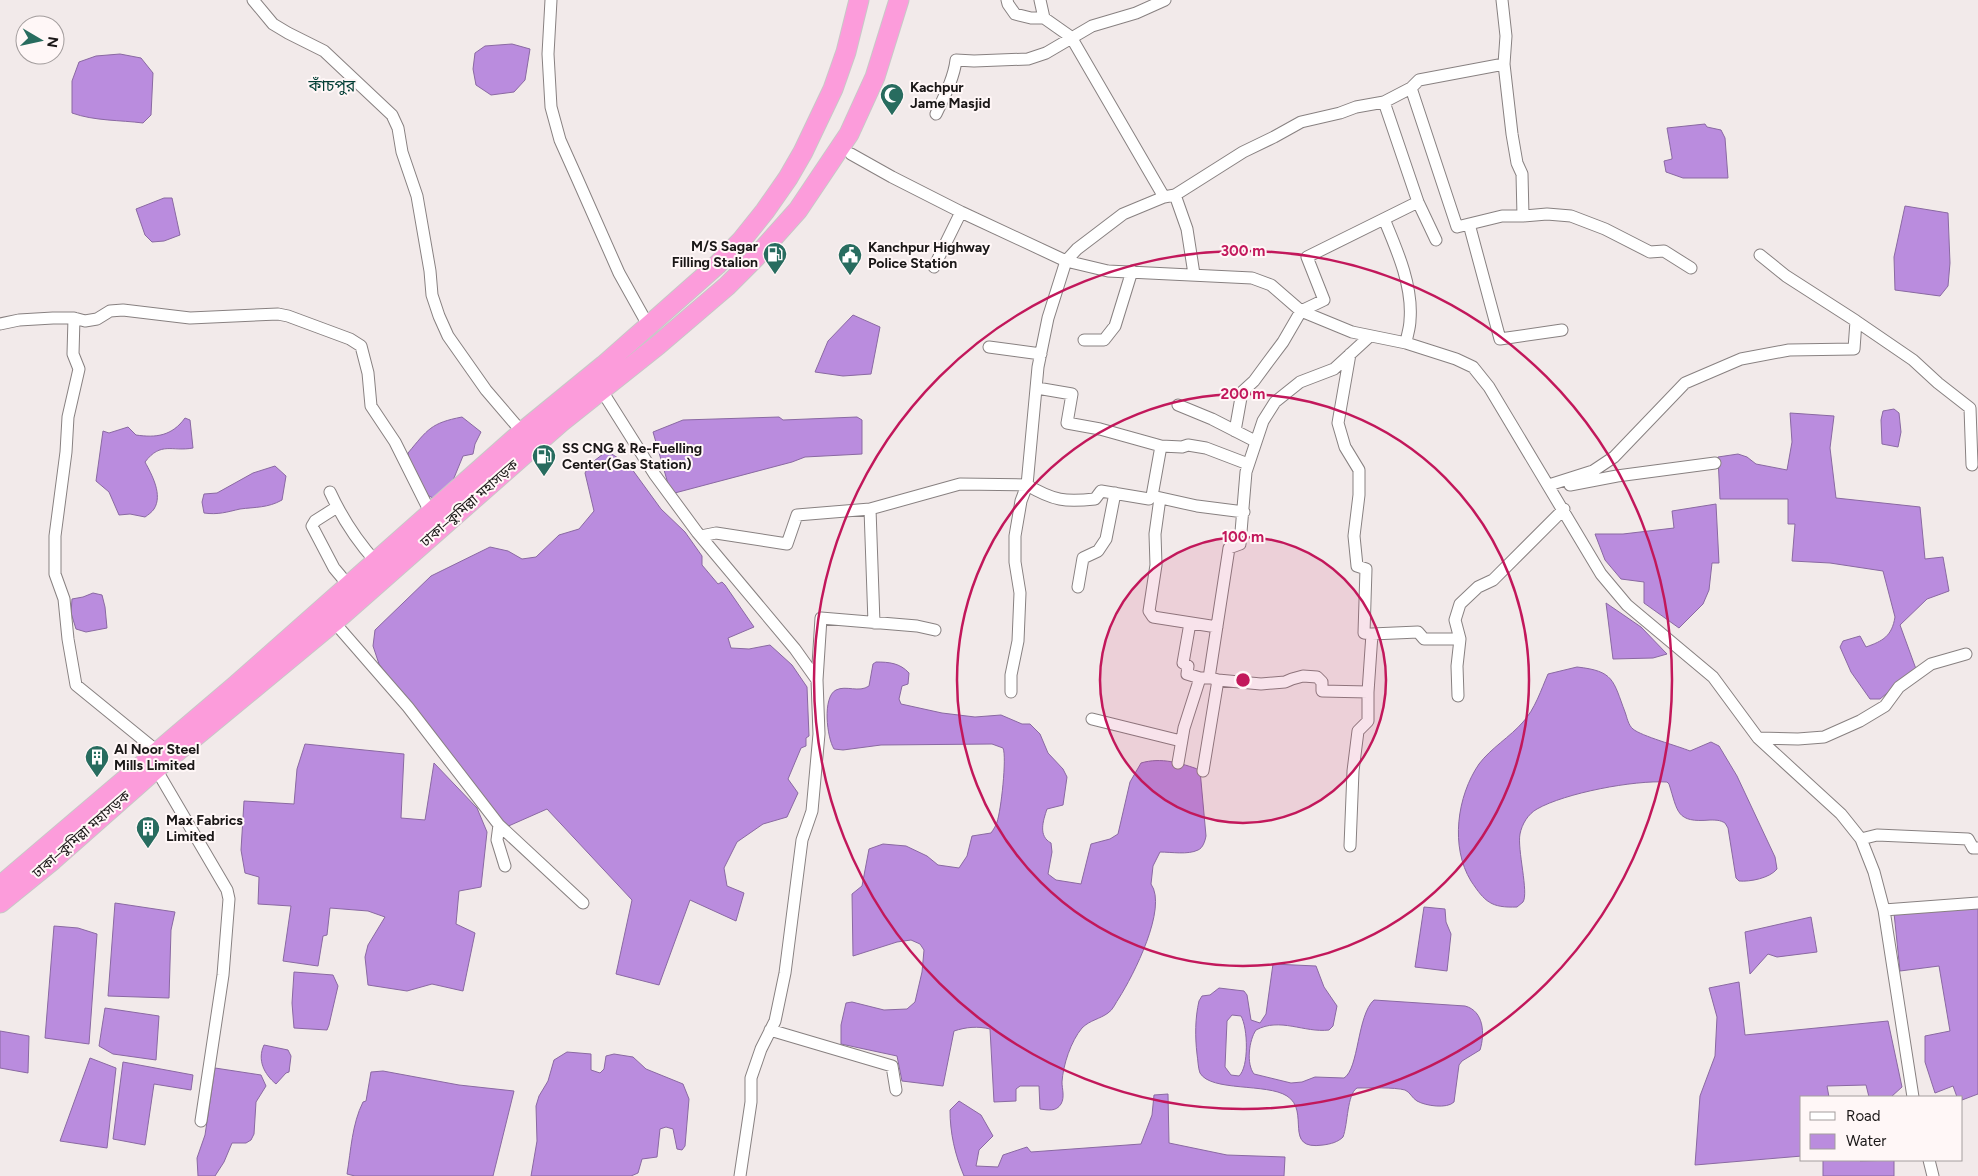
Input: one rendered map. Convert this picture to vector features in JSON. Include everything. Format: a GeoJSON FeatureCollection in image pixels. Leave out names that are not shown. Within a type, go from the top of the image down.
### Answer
{"type":"FeatureCollection","features":[{"type":"Feature","properties":{"kind":"highway","name":"ঢাকা–কুমিল্লা মহাসড়ক"},"geometry":{"type":"LineString","coordinates":[[0,903],[53,860],[157,760],[349,586],[522,432],[604,365],[694,286],[741,241],[765,211],[804,152],[833,89],[846,52],[859,0]]}},
{"type":"Feature","properties":{"kind":"highway","name":"ঢাকা–কুমিল্লা মহাসড়ক"},"geometry":{"type":"LineString","coordinates":[[2,882],[334,622],[560,423],[602,391],[727,286],[798,210],[848,134],[875,77],[899,0]]}},
{"type":"Feature","properties":{"kind":"highway"},"geometry":{"type":"LineString","coordinates":[[658,345],[691,332],[740,291],[767,264],[815,208],[851,154],[872,112],[892,65],[912,0]]}},
{"type":"Feature","properties":{"kind":"street"},"geometry":{"type":"LineString","coordinates":[[253,0],[274,24],[288,34],[324,51],[392,114],[398,128],[402,152],[417,196],[430,271],[432,295],[439,316],[448,336],[486,390],[522,432]]}},
{"type":"Feature","properties":{"kind":"street"},"geometry":{"type":"LineString","coordinates":[[551,0],[548,54],[550,107],[560,140],[619,273],[648,325]]}},
{"type":"Feature","properties":{"kind":"street"},"geometry":{"type":"LineString","coordinates":[[1008,0],[1008,4],[1015,14],[1031,18],[1044,18],[1071,37],[1170,196],[1187,229],[1194,274]]}},
{"type":"Feature","properties":{"kind":"street"},"geometry":{"type":"LineString","coordinates":[[1040,0],[1044,18]]}},
{"type":"Feature","properties":{"kind":"street"},"geometry":{"type":"LineString","coordinates":[[936,114],[945,95],[947,85],[953,76],[956,60],[1028,59],[1046,53],[1092,26],[1136,14],[1165,0]]}},
{"type":"Feature","properties":{"kind":"street"},"geometry":{"type":"LineString","coordinates":[[1502,0],[1506,36],[1504,64],[1512,134],[1517,163],[1522,174],[1524,216]]}},
{"type":"Feature","properties":{"kind":"street"},"geometry":{"type":"LineString","coordinates":[[1011,692],[1018,641],[1020,593],[1015,562],[1015,536],[1018,530],[1021,500],[1027,485],[1038,367],[1048,318],[1066,261],[1077,249],[1123,214],[1170,196],[1242,152],[1301,122],[1340,113],[1356,107],[1384,102],[1411,88],[1418,80],[1504,64]]}},
{"type":"Feature","properties":{"kind":"street"},"geometry":{"type":"LineString","coordinates":[[1411,88],[1457,227],[1502,216],[1547,214],[1571,216],[1614,233],[1650,252],[1664,251],[1691,268]]}},
{"type":"Feature","properties":{"kind":"street"},"geometry":{"type":"LineString","coordinates":[[1384,102],[1418,202],[1436,240]]}},
{"type":"Feature","properties":{"kind":"street"},"geometry":{"type":"LineString","coordinates":[[851,154],[961,212],[1066,261],[1108,271],[1252,278],[1271,285],[1301,310],[1352,332],[1406,343],[1456,359],[1473,367],[1490,387],[1602,574],[1627,605],[1713,677],[1758,738],[1841,814],[1860,839],[1874,872],[1884,910],[1913,1096]]}},
{"type":"Feature","properties":{"kind":"street"},"geometry":{"type":"LineString","coordinates":[[1235,431],[1242,392],[1254,381],[1283,342],[1301,310],[1324,300],[1307,257],[1418,202]]}},
{"type":"Feature","properties":{"kind":"street"},"geometry":{"type":"LineString","coordinates":[[934,267],[961,212]]}},
{"type":"Feature","properties":{"kind":"street"},"geometry":{"type":"LineString","coordinates":[[1384,219],[1397,250],[1410,299],[1410,320],[1406,343]]}},
{"type":"Feature","properties":{"kind":"street"},"geometry":{"type":"LineString","coordinates":[[1469,224],[1500,339],[1562,330]]}},
{"type":"Feature","properties":{"kind":"street"},"geometry":{"type":"LineString","coordinates":[[1760,255],[1786,276],[1913,360],[1970,408],[1972,465]]}},
{"type":"Feature","properties":{"kind":"street"},"geometry":{"type":"LineString","coordinates":[[1084,340],[1104,340],[1115,326],[1132,271]]}},
{"type":"Feature","properties":{"kind":"street"},"geometry":{"type":"LineString","coordinates":[[0,324],[19,320],[74,318],[85,321],[97,319],[110,311],[123,310],[190,318],[278,314],[350,339],[361,346],[371,406],[395,442],[431,514]]}},
{"type":"Feature","properties":{"kind":"street"},"geometry":{"type":"LineString","coordinates":[[74,318],[73,354],[78,368],[68,417],[66,452],[55,536],[55,574],[64,599],[76,685],[157,760],[227,890],[229,899],[223,975],[201,1121]]}},
{"type":"Feature","properties":{"kind":"street"},"geometry":{"type":"LineString","coordinates":[[1550,487],[1593,471],[1614,458],[1685,384],[1741,359],[1789,350],[1854,349],[1856,321]]}},
{"type":"Feature","properties":{"kind":"street"},"geometry":{"type":"LineString","coordinates":[[1203,772],[1209,679],[1229,548],[1240,544],[1246,472],[1255,441],[1263,421],[1276,402],[1300,382],[1334,369],[1370,336]]}},
{"type":"Feature","properties":{"kind":"street"},"geometry":{"type":"LineString","coordinates":[[989,347],[1041,354]]}},
{"type":"Feature","properties":{"kind":"street"},"geometry":{"type":"LineString","coordinates":[[1350,354],[1338,423],[1345,447],[1359,470],[1359,495],[1354,536],[1357,566],[1366,569],[1364,633],[1418,632],[1424,639],[1460,640]]}},
{"type":"Feature","properties":{"kind":"street"},"geometry":{"type":"LineString","coordinates":[[1037,388],[1072,394],[1067,423],[1100,428],[1161,446],[1182,447],[1188,445],[1206,448],[1248,464]]}},
{"type":"Feature","properties":{"kind":"street"},"geometry":{"type":"LineString","coordinates":[[602,391],[654,475],[701,536],[795,649],[817,680]]}},
{"type":"Feature","properties":{"kind":"street"},"geometry":{"type":"LineString","coordinates":[[1178,405],[1255,441]]}},
{"type":"Feature","properties":{"kind":"street"},"geometry":{"type":"LineString","coordinates":[[1161,446],[1156,497],[1154,553],[1156,565],[1150,611],[1152,617],[1217,627]]}},
{"type":"Feature","properties":{"kind":"street"},"geometry":{"type":"LineString","coordinates":[[1550,487],[1715,463]]}},
{"type":"Feature","properties":{"kind":"street"},"geometry":{"type":"LineString","coordinates":[[701,536],[716,533],[787,544],[797,516],[870,509],[960,484],[1027,485],[1067,501],[1095,499],[1101,491],[1149,499],[1156,497],[1197,506],[1244,512]]}},
{"type":"Feature","properties":{"kind":"street"},"geometry":{"type":"LineString","coordinates":[[330,492],[354,534],[376,562]]}},
{"type":"Feature","properties":{"kind":"street"},"geometry":{"type":"LineString","coordinates":[[1078,587],[1083,558],[1098,551],[1106,539],[1115,493]]}},
{"type":"Feature","properties":{"kind":"street"},"geometry":{"type":"LineString","coordinates":[[337,507],[315,521],[312,526],[334,568],[349,586]]}},
{"type":"Feature","properties":{"kind":"street"},"geometry":{"type":"LineString","coordinates":[[870,509],[874,623]]}},
{"type":"Feature","properties":{"kind":"street"},"geometry":{"type":"LineString","coordinates":[[1458,696],[1457,666],[1460,640],[1455,620],[1460,604],[1478,587],[1493,580],[1564,509]]}},
{"type":"Feature","properties":{"kind":"street"},"geometry":{"type":"LineString","coordinates":[[740,1176],[751,1102],[751,1078],[761,1049],[775,1021],[785,973],[802,840],[812,811],[820,734],[817,680],[821,618],[917,626],[935,630]]}},
{"type":"Feature","properties":{"kind":"street"},"geometry":{"type":"LineString","coordinates":[[334,622],[408,707],[499,825],[583,903]]}},
{"type":"Feature","properties":{"kind":"street"},"geometry":{"type":"LineString","coordinates":[[1190,623],[1183,663],[1188,666],[1187,674],[1209,679],[1261,684],[1285,682],[1304,676],[1317,677],[1322,682],[1322,691],[1368,692]]}},
{"type":"Feature","properties":{"kind":"street"},"geometry":{"type":"LineString","coordinates":[[1350,846],[1353,771],[1358,732],[1368,721],[1372,634]]}},
{"type":"Feature","properties":{"kind":"street"},"geometry":{"type":"LineString","coordinates":[[1758,738],[1798,739],[1824,737],[1860,721],[1885,706],[1900,687],[1931,664],[1966,654]]}},
{"type":"Feature","properties":{"kind":"street"},"geometry":{"type":"LineString","coordinates":[[1178,763],[1181,741],[1209,679]]}},
{"type":"Feature","properties":{"kind":"street"},"geometry":{"type":"LineString","coordinates":[[1092,719],[1181,741]]}},
{"type":"Feature","properties":{"kind":"street"},"geometry":{"type":"LineString","coordinates":[[499,825],[497,840],[505,866]]}},
{"type":"Feature","properties":{"kind":"street"},"geometry":{"type":"LineString","coordinates":[[1860,839],[1876,834],[1968,839],[1973,848],[1978,848]]}},
{"type":"Feature","properties":{"kind":"street"},"geometry":{"type":"LineString","coordinates":[[1884,910],[1978,902]]}},
{"type":"Feature","properties":{"kind":"street"},"geometry":{"type":"LineString","coordinates":[[770,1030],[892,1066],[896,1090]]}},
{"type":"Feature","properties":{"kind":"street"},"geometry":{"type":"LineString","coordinates":[[1929,1161],[1933,1176]]}},
{"type":"Feature","properties":{"kind":"water"},"geometry":{"type":"Polygon","coordinates":[[[512,44],[530,49],[525,80],[514,92],[491,95],[476,85],[473,69],[475,53],[485,46],[512,44]]]}},
{"type":"Feature","properties":{"kind":"water"},"geometry":{"type":"Polygon","coordinates":[[[120,54],[141,58],[153,73],[151,115],[143,123],[98,119],[72,113],[72,81],[79,62],[96,56],[120,54]]]}},
{"type":"Feature","properties":{"kind":"water"},"geometry":{"type":"Polygon","coordinates":[[[1705,124],[1707,127],[1721,130],[1725,138],[1728,178],[1683,178],[1666,172],[1664,161],[1672,159],[1667,128],[1705,124]]]}},
{"type":"Feature","properties":{"kind":"water"},"geometry":{"type":"Polygon","coordinates":[[[164,198],[172,198],[180,235],[164,241],[152,242],[145,235],[136,209],[164,198]]]}},
{"type":"Feature","properties":{"kind":"water"},"geometry":{"type":"Polygon","coordinates":[[[1905,206],[1948,213],[1950,263],[1948,286],[1940,296],[1895,290],[1894,257],[1905,206]]]}},
{"type":"Feature","properties":{"kind":"water"},"geometry":{"type":"Polygon","coordinates":[[[853,315],[880,327],[871,374],[843,376],[815,372],[828,341],[853,315]]]}},
{"type":"Feature","properties":{"kind":"water"},"geometry":{"type":"Polygon","coordinates":[[[1894,409],[1899,413],[1901,432],[1898,447],[1882,444],[1881,420],[1883,411],[1894,409]]]}},
{"type":"Feature","properties":{"kind":"water"},"geometry":{"type":"Polygon","coordinates":[[[1790,413],[1834,416],[1830,448],[1836,498],[1920,507],[1925,559],[1943,557],[1949,591],[1927,599],[1900,625],[1916,669],[1880,699],[1870,699],[1851,672],[1840,647],[1843,641],[1860,636],[1866,647],[1882,640],[1892,629],[1895,617],[1883,571],[1830,563],[1792,561],[1795,524],[1788,524],[1788,499],[1720,499],[1718,457],[1738,454],[1747,457],[1756,464],[1787,470],[1792,442],[1790,413]]]}},
{"type":"Feature","properties":{"kind":"water"},"geometry":{"type":"Polygon","coordinates":[[[462,417],[481,432],[475,444],[473,454],[463,456],[447,495],[435,499],[423,493],[420,479],[411,469],[408,453],[431,428],[443,422],[462,417]]]}},
{"type":"Feature","properties":{"kind":"water"},"geometry":{"type":"Polygon","coordinates":[[[779,417],[783,420],[857,417],[862,420],[862,454],[805,457],[671,494],[653,432],[683,420],[779,417]]]}},
{"type":"Feature","properties":{"kind":"water"},"geometry":{"type":"Polygon","coordinates":[[[185,418],[190,420],[193,448],[162,449],[145,462],[157,491],[154,509],[145,517],[130,514],[119,515],[109,492],[96,481],[103,431],[109,433],[128,427],[136,435],[157,436],[175,429],[185,418]]]}},
{"type":"Feature","properties":{"kind":"water"},"geometry":{"type":"Polygon","coordinates":[[[607,451],[629,465],[661,509],[685,532],[702,556],[702,565],[718,584],[722,582],[725,585],[754,627],[728,638],[731,648],[749,649],[770,645],[792,665],[807,687],[809,736],[806,738],[806,746],[801,748],[788,779],[798,793],[787,817],[763,824],[737,842],[724,868],[727,886],[744,893],[736,921],[690,900],[659,985],[616,974],[632,900],[547,809],[504,828],[379,664],[373,646],[375,630],[431,576],[490,547],[508,551],[522,559],[536,557],[559,535],[579,529],[594,511],[585,473],[590,464],[607,451]]]}},
{"type":"Feature","properties":{"kind":"water"},"geometry":{"type":"Polygon","coordinates":[[[275,466],[286,476],[282,500],[261,507],[209,514],[204,513],[202,502],[204,494],[217,493],[253,473],[275,466]]]}},
{"type":"Feature","properties":{"kind":"water"},"geometry":{"type":"Polygon","coordinates":[[[1716,504],[1719,563],[1712,563],[1709,590],[1703,604],[1679,628],[1644,603],[1644,582],[1621,579],[1605,560],[1595,534],[1623,534],[1674,528],[1672,511],[1716,504]]]}},
{"type":"Feature","properties":{"kind":"water"},"geometry":{"type":"Polygon","coordinates":[[[93,593],[102,595],[107,628],[86,632],[76,629],[71,613],[72,599],[93,593]]]}},
{"type":"Feature","properties":{"kind":"water"},"geometry":{"type":"Polygon","coordinates":[[[1606,603],[1641,627],[1667,654],[1653,658],[1613,659],[1606,603]]]}},
{"type":"Feature","properties":{"kind":"water"},"geometry":{"type":"Polygon","coordinates":[[[876,662],[894,664],[902,667],[909,673],[908,684],[902,686],[899,699],[901,704],[942,713],[975,717],[1001,715],[1022,724],[1030,724],[1040,734],[1048,753],[1063,769],[1067,777],[1063,805],[1047,809],[1043,823],[1044,836],[1051,843],[1052,852],[1048,874],[1056,880],[1081,884],[1091,844],[1110,839],[1118,834],[1130,782],[1141,763],[1163,761],[1178,763],[1200,770],[1206,836],[1204,844],[1194,852],[1160,852],[1153,866],[1151,884],[1155,895],[1155,909],[1147,942],[1125,988],[1111,1010],[1085,1025],[1074,1040],[1064,1068],[1063,1096],[1059,1107],[1049,1110],[1040,1109],[1039,1086],[1020,1086],[1016,1089],[1016,1101],[994,1102],[990,1029],[972,1027],[954,1031],[943,1086],[902,1081],[897,1056],[841,1044],[841,1025],[846,1003],[852,1002],[884,1010],[907,1009],[915,1002],[922,972],[924,950],[920,944],[911,940],[897,942],[853,956],[852,894],[862,886],[869,849],[883,844],[906,846],[927,856],[938,865],[959,868],[967,856],[972,836],[991,833],[995,826],[999,816],[1003,784],[1003,748],[992,744],[881,745],[843,750],[834,749],[829,736],[827,718],[827,709],[832,694],[836,690],[844,688],[861,689],[869,686],[873,664],[876,662]]]}},
{"type":"Feature","properties":{"kind":"water"},"geometry":{"type":"Polygon","coordinates":[[[1577,667],[1598,671],[1610,679],[1618,692],[1631,727],[1637,732],[1690,751],[1711,742],[1719,746],[1737,776],[1775,857],[1777,869],[1774,872],[1760,879],[1739,881],[1736,878],[1728,828],[1725,823],[1718,820],[1691,820],[1684,817],[1677,808],[1667,782],[1637,783],[1582,793],[1549,803],[1534,811],[1526,820],[1520,834],[1525,890],[1523,902],[1517,907],[1495,905],[1480,894],[1464,868],[1460,853],[1459,822],[1461,806],[1471,777],[1484,758],[1527,717],[1548,674],[1577,667]]]}},
{"type":"Feature","properties":{"kind":"water"},"geometry":{"type":"Polygon","coordinates":[[[305,744],[404,754],[401,818],[425,820],[434,763],[477,808],[487,832],[481,887],[459,891],[456,924],[475,933],[463,991],[432,984],[407,991],[368,985],[365,957],[368,945],[385,917],[368,911],[330,908],[327,935],[323,936],[318,966],[283,961],[291,906],[258,904],[259,877],[245,873],[241,850],[244,801],[294,804],[297,769],[305,744]]]}},
{"type":"Feature","properties":{"kind":"water"},"geometry":{"type":"Polygon","coordinates":[[[115,903],[175,912],[171,930],[169,998],[108,996],[115,903]]]}},
{"type":"Feature","properties":{"kind":"water"},"geometry":{"type":"Polygon","coordinates":[[[1978,905],[1978,1094],[1963,1100],[1963,1096],[1957,1096],[1953,1086],[1935,1093],[1925,1062],[1925,1036],[1950,1031],[1939,966],[1900,971],[1894,913],[1978,905]]]}},
{"type":"Feature","properties":{"kind":"water"},"geometry":{"type":"Polygon","coordinates":[[[1424,907],[1445,909],[1446,922],[1451,934],[1447,971],[1415,967],[1424,907]]]}},
{"type":"Feature","properties":{"kind":"water"},"geometry":{"type":"Polygon","coordinates":[[[1811,917],[1817,952],[1777,957],[1768,954],[1750,974],[1745,932],[1811,917]]]}},
{"type":"Feature","properties":{"kind":"water"},"geometry":{"type":"Polygon","coordinates":[[[54,926],[78,928],[97,934],[89,1044],[45,1038],[54,926]]]}},
{"type":"Feature","properties":{"kind":"water"},"geometry":{"type":"Polygon","coordinates":[[[1273,964],[1316,966],[1324,987],[1337,1006],[1333,1026],[1329,1030],[1274,1025],[1256,1030],[1249,1052],[1250,1064],[1254,1074],[1291,1083],[1302,1082],[1315,1077],[1344,1078],[1349,1073],[1353,1064],[1364,1017],[1368,1007],[1374,1000],[1465,1006],[1476,1013],[1482,1024],[1482,1044],[1480,1050],[1462,1061],[1459,1065],[1454,1102],[1451,1104],[1436,1106],[1426,1104],[1417,1101],[1407,1091],[1400,1089],[1357,1088],[1351,1096],[1349,1103],[1343,1137],[1332,1143],[1311,1145],[1303,1142],[1300,1136],[1297,1111],[1294,1103],[1287,1096],[1267,1090],[1215,1083],[1206,1079],[1200,1073],[1196,1048],[1196,1028],[1199,1001],[1202,996],[1210,995],[1219,988],[1244,991],[1247,995],[1251,1020],[1260,1023],[1266,1014],[1273,964]],[[1232,1015],[1227,1021],[1225,1067],[1231,1075],[1239,1076],[1245,1065],[1246,1056],[1245,1029],[1241,1016],[1232,1015]]]}},
{"type":"Feature","properties":{"kind":"water"},"geometry":{"type":"Polygon","coordinates":[[[294,972],[333,975],[338,986],[327,1030],[294,1028],[292,1003],[294,972]]]}},
{"type":"Feature","properties":{"kind":"water"},"geometry":{"type":"Polygon","coordinates":[[[1739,982],[1745,1035],[1888,1021],[1902,1087],[1892,1096],[1869,1096],[1866,1085],[1827,1086],[1829,1096],[1800,1096],[1800,1156],[1695,1165],[1700,1096],[1715,1056],[1717,1017],[1709,988],[1739,982]]]}},
{"type":"Feature","properties":{"kind":"water"},"geometry":{"type":"Polygon","coordinates":[[[105,1008],[159,1016],[156,1060],[113,1054],[99,1046],[105,1008]]]}},
{"type":"Feature","properties":{"kind":"water"},"geometry":{"type":"Polygon","coordinates":[[[0,1031],[29,1036],[28,1073],[0,1068],[0,1031]]]}},
{"type":"Feature","properties":{"kind":"water"},"geometry":{"type":"Polygon","coordinates":[[[264,1045],[288,1050],[291,1056],[289,1072],[276,1084],[268,1076],[263,1066],[261,1056],[264,1045]]]}},
{"type":"Feature","properties":{"kind":"water"},"geometry":{"type":"Polygon","coordinates":[[[567,1052],[591,1054],[591,1070],[600,1073],[604,1069],[606,1056],[614,1054],[633,1057],[646,1069],[683,1084],[689,1099],[685,1146],[682,1150],[677,1149],[673,1129],[666,1127],[660,1129],[657,1157],[642,1159],[638,1173],[631,1176],[531,1176],[537,1141],[536,1106],[539,1096],[548,1081],[554,1060],[567,1052]]]}},
{"type":"Feature","properties":{"kind":"water"},"geometry":{"type":"Polygon","coordinates":[[[90,1058],[116,1068],[107,1148],[60,1141],[90,1058]]]}},
{"type":"Feature","properties":{"kind":"water"},"geometry":{"type":"Polygon","coordinates":[[[123,1062],[193,1075],[191,1090],[154,1084],[145,1145],[113,1139],[123,1062]]]}},
{"type":"Feature","properties":{"kind":"water"},"geometry":{"type":"Polygon","coordinates":[[[215,1068],[261,1075],[266,1086],[256,1102],[254,1134],[251,1140],[246,1143],[232,1143],[224,1162],[215,1176],[198,1176],[197,1158],[205,1135],[215,1068]]]}},
{"type":"Feature","properties":{"kind":"water"},"geometry":{"type":"Polygon","coordinates":[[[383,1071],[459,1085],[514,1091],[493,1176],[355,1176],[347,1174],[354,1128],[359,1110],[363,1102],[366,1101],[371,1072],[383,1071]]]}},
{"type":"Feature","properties":{"kind":"water"},"geometry":{"type":"Polygon","coordinates":[[[1168,1094],[1169,1143],[1227,1155],[1285,1157],[1284,1176],[964,1176],[958,1160],[952,1135],[950,1110],[959,1101],[981,1115],[993,1136],[979,1150],[976,1166],[998,1167],[1003,1155],[1027,1147],[1031,1152],[1141,1144],[1152,1115],[1154,1095],[1168,1094]]]}},
{"type":"Feature","properties":{"kind":"water"},"geometry":{"type":"Polygon","coordinates":[[[1823,1161],[1894,1161],[1894,1176],[1823,1176],[1823,1161]]]}},
{"type":"Feature","properties":{"kind":"place","name":"Kachpur Jame Masjid"},"geometry":{"type":"Point","coordinates":[892,116]}},
{"type":"Feature","properties":{"kind":"place","name":"M/S Sagar Filling Stalion"},"geometry":{"type":"Point","coordinates":[775,275]}},
{"type":"Feature","properties":{"kind":"place","name":"Kanchpur Highway Police Station"},"geometry":{"type":"Point","coordinates":[850,276]}},
{"type":"Feature","properties":{"kind":"place","name":"SS CNG & Re-Fuelling Center(Gas Station)"},"geometry":{"type":"Point","coordinates":[544,477]}},
{"type":"Feature","properties":{"kind":"place","name":"Al Noor Steel Mills Limited"},"geometry":{"type":"Point","coordinates":[97,778]}},
{"type":"Feature","properties":{"kind":"place","name":"Max Fabrics Limited"},"geometry":{"type":"Point","coordinates":[148,849]}},
{"type":"Feature","properties":{"kind":"district","name":"কাঁচপুর"},"geometry":{"type":"Point","coordinates":[332,85]}}]}
